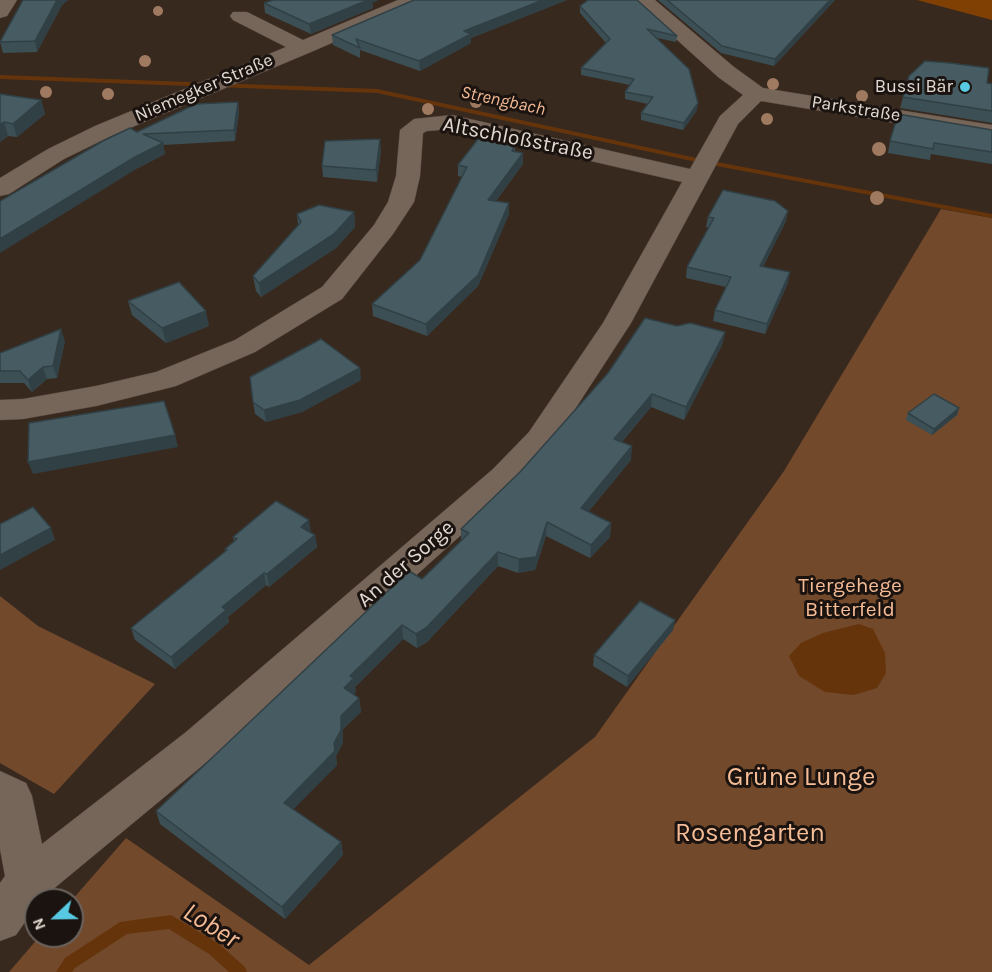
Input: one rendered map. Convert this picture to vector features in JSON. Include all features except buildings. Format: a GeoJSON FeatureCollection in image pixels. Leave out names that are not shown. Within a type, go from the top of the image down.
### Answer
{"type":"FeatureCollection","features":[{"type":"Feature","properties":{"kind":"street"},"geometry":{"type":"LineString","coordinates":[[0,12],[7,0]]}},
{"type":"Feature","properties":{"kind":"street","name":"Niemegker Straße"},"geometry":{"type":"LineString","coordinates":[[0,189],[56,154],[103,131],[415,0]]}},
{"type":"Feature","properties":{"kind":"street"},"geometry":{"type":"LineString","coordinates":[[643,0],[726,72],[756,94],[734,113],[704,166]]}},
{"type":"Feature","properties":{"kind":"street"},"geometry":{"type":"LineString","coordinates":[[240,16],[304,48]]}},
{"type":"Feature","properties":{"kind":"street","name":"Parkstraße"},"geometry":{"type":"LineString","coordinates":[[756,94],[992,132]]}},
{"type":"Feature","properties":{"kind":"street","name":"Altschloßstraße"},"geometry":{"type":"LineString","coordinates":[[0,410],[23,409],[96,396],[165,379],[245,346],[332,293],[384,229],[401,202],[408,176],[412,130],[422,124],[453,122],[704,166]]}},
{"type":"Feature","properties":{"kind":"street","name":"An der Sorge"},"geometry":{"type":"LineString","coordinates":[[0,920],[28,882],[200,744],[505,477],[540,439],[617,323],[704,166]]}},
{"type":"Feature","properties":{"kind":"street"},"geometry":{"type":"LineString","coordinates":[[0,789],[11,796],[28,882]]}},
{"type":"Feature","properties":{"kind":"green space","name":"Grüne Lunge"},"geometry":{"type":"Polygon","coordinates":[[[941,209],[992,218],[992,972],[9,972],[30,948],[84,948],[82,888],[126,838],[309,965],[595,737],[784,471],[941,209]]]}},
{"type":"Feature","properties":{"kind":"green space"},"geometry":{"type":"Polygon","coordinates":[[[0,596],[38,626],[155,684],[54,794],[0,763],[0,596]]]}},
{"type":"Feature","properties":{"kind":"shaded area"},"geometry":{"type":"Polygon","coordinates":[[[917,0],[992,0],[992,20],[917,0]]]}},
{"type":"Feature","properties":{"kind":"shaded area"},"geometry":{"type":"Polygon","coordinates":[[[859,624],[873,629],[885,653],[886,673],[877,688],[854,695],[825,692],[799,676],[789,656],[801,643],[823,633],[859,624]]]}},
{"type":"Feature","properties":{"kind":"waterway","name":"Strengbach"},"geometry":{"type":"LineString","coordinates":[[0,77],[377,91],[706,162],[992,216]]}},
{"type":"Feature","properties":{"kind":"waterway","name":"Lober"},"geometry":{"type":"LineString","coordinates":[[63,972],[70,963],[125,927],[171,922],[214,949],[240,972]]}},
{"type":"Feature","properties":{"kind":"place","name":"Bussi Bär"},"geometry":{"type":"Point","coordinates":[965,87]}},
{"type":"Feature","properties":{"kind":"park label","name":"Tiergehege Bitterfeld"},"geometry":{"type":"Point","coordinates":[850,598]}},
{"type":"Feature","properties":{"kind":"park label","name":"Rosengarten"},"geometry":{"type":"Point","coordinates":[750,834]}}]}
